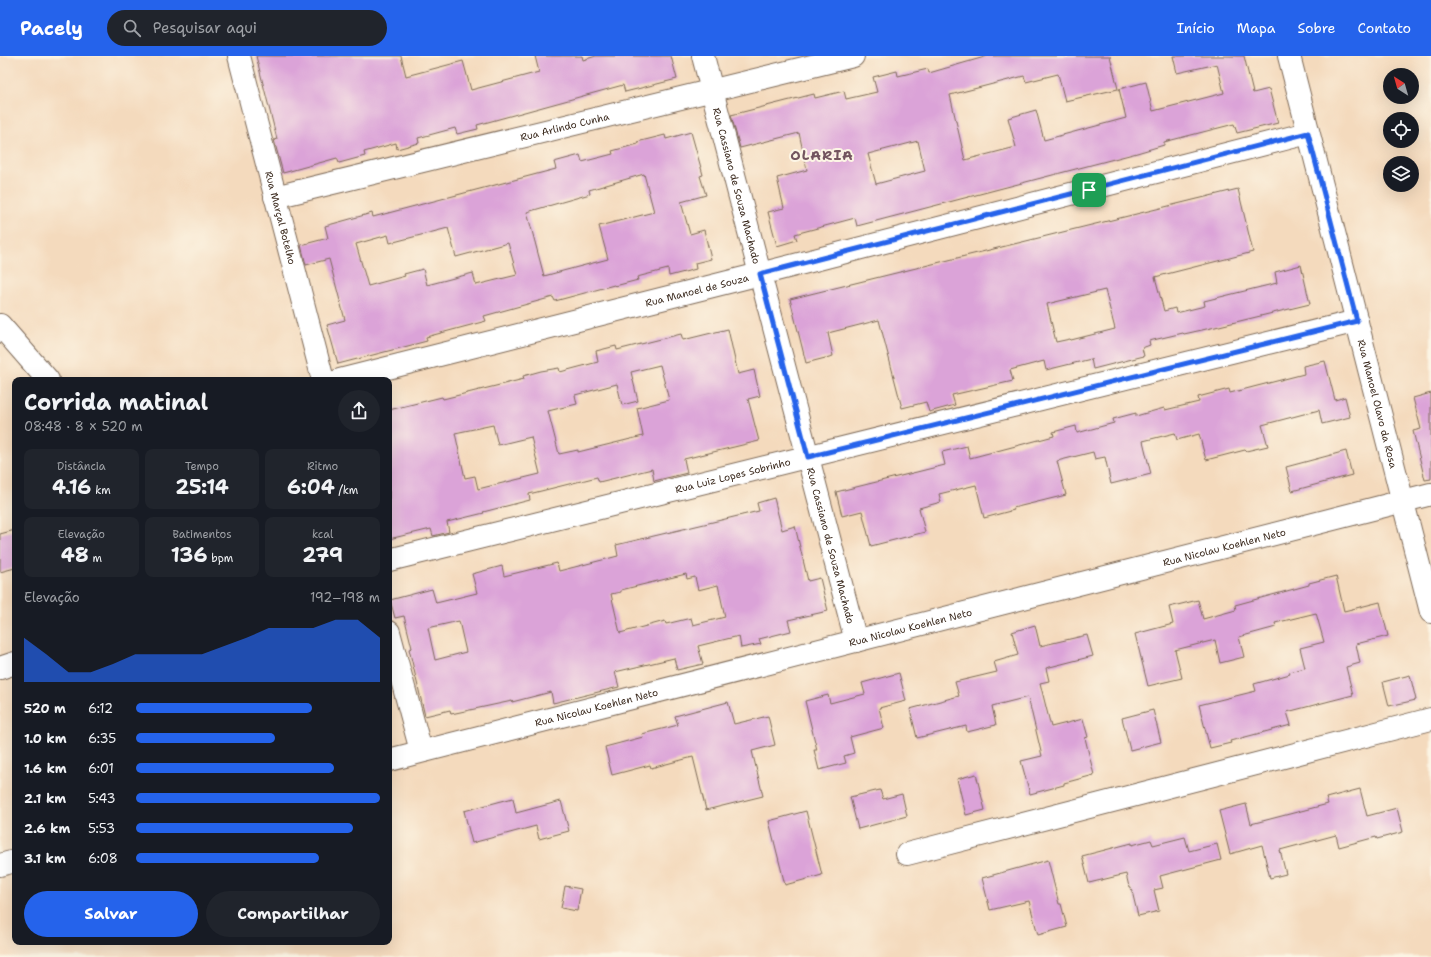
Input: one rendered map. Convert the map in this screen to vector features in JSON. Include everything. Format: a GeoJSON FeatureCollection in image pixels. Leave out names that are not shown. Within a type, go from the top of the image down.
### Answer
{"type":"FeatureCollection","features":[{"type":"Feature","properties":{"kind":"street","name":"Rua Marçal Botelho"},"geometry":{"type":"LineString","coordinates":[[239,56],[322,377]]}},
{"type":"Feature","properties":{"kind":"street","name":"Rua Cassiano de Souza Machado"},"geometry":{"type":"LineString","coordinates":[[703,56],[856,641]]}},
{"type":"Feature","properties":{"kind":"street","name":"Rua Arlindo Cunha"},"geometry":{"type":"LineString","coordinates":[[276,197],[853,56]]}},
{"type":"Feature","properties":{"kind":"street","name":"Rua Manoel Olavo da Rosa"},"geometry":{"type":"LineString","coordinates":[[1289,56],[1431,612]]}},
{"type":"Feature","properties":{"kind":"street","name":"Rua Manoel de Souza"},"geometry":{"type":"LineString","coordinates":[[352,377],[1308,133]]}},
{"type":"Feature","properties":{"kind":"street","name":"Rua Luiz Lopes Sobrinho"},"geometry":{"type":"LineString","coordinates":[[392,559],[1357,321]]}},
{"type":"Feature","properties":{"kind":"street"},"geometry":{"type":"LineString","coordinates":[[0,325],[45,377]]}},
{"type":"Feature","properties":{"kind":"street","name":"Rua Nicolau Koehlen Neto"},"geometry":{"type":"LineString","coordinates":[[392,759],[1431,494]]}},
{"type":"Feature","properties":{"kind":"street"},"geometry":{"type":"LineString","coordinates":[[392,643],[421,751]]}},
{"type":"Feature","properties":{"kind":"street"},"geometry":{"type":"LineString","coordinates":[[0,668],[12,664]]}},
{"type":"Feature","properties":{"kind":"street"},"geometry":{"type":"LineString","coordinates":[[907,854],[1431,719]]}},
{"type":"Feature","properties":{"kind":"street"},"geometry":{"type":"LineString","coordinates":[[0,865],[12,862]]}},
{"type":"Feature","properties":{"kind":"building"},"geometry":{"type":"Polygon","coordinates":[[[256,56],[401,56],[406,76],[463,61],[471,90],[539,72],[535,56],[582,56],[583,60],[596,56],[671,56],[677,79],[625,92],[623,85],[477,125],[478,129],[457,134],[455,128],[418,138],[419,143],[397,149],[396,143],[364,152],[365,156],[339,163],[337,158],[283,173],[274,140],[277,139],[256,56]]]}},
{"type":"Feature","properties":{"kind":"building"},"geometry":{"type":"Polygon","coordinates":[[[988,56],[1110,56],[1118,89],[1065,101],[1058,74],[1026,82],[1024,76],[950,95],[965,160],[1016,147],[1008,118],[1036,110],[1044,140],[1126,118],[1119,89],[1146,82],[1153,111],[1224,93],[1217,64],[1177,73],[1173,56],[1244,56],[1253,93],[1269,89],[1278,123],[1237,133],[1234,124],[1164,142],[1164,145],[1137,153],[857,226],[855,218],[795,234],[797,240],[777,246],[768,212],[784,208],[777,178],[807,170],[799,133],[740,148],[731,115],[814,94],[815,98],[844,91],[846,99],[877,92],[873,77],[897,71],[898,76],[928,69],[929,73],[988,56]],[[918,141],[868,154],[876,184],[925,171],[918,141]]]}},
{"type":"Feature","properties":{"kind":"building"},"geometry":{"type":"Polygon","coordinates":[[[691,132],[703,175],[700,176],[706,195],[681,202],[690,234],[704,230],[711,259],[695,263],[696,269],[669,276],[668,269],[637,277],[638,280],[615,286],[614,285],[555,301],[553,297],[484,316],[486,321],[426,337],[427,341],[338,364],[327,325],[345,320],[329,259],[306,265],[301,245],[328,238],[325,226],[372,213],[373,217],[556,169],[554,162],[580,155],[582,162],[613,154],[612,151],[638,144],[637,142],[665,135],[666,139],[691,132]],[[644,174],[589,190],[590,194],[527,212],[544,276],[608,259],[599,226],[654,212],[644,174]],[[448,228],[390,243],[388,235],[356,244],[368,286],[405,276],[404,274],[423,269],[427,285],[473,273],[476,285],[517,275],[508,243],[456,257],[448,228]]]}},
{"type":"Feature","properties":{"kind":"building"},"geometry":{"type":"Polygon","coordinates":[[[1238,189],[1253,252],[1155,277],[1164,311],[1175,308],[1176,313],[1205,306],[1204,301],[1277,283],[1275,272],[1301,265],[1310,304],[1211,328],[1149,341],[1150,345],[1142,348],[1144,356],[1093,369],[1091,359],[1046,370],[1044,361],[1010,370],[1013,381],[952,395],[955,405],[929,412],[926,402],[902,408],[879,320],[828,333],[833,356],[806,363],[790,299],[1238,189]],[[1105,290],[1047,304],[1056,342],[1071,340],[1115,329],[1105,290]]]}},
{"type":"Feature","properties":{"kind":"building"},"geometry":{"type":"Polygon","coordinates":[[[728,329],[738,374],[754,370],[760,396],[748,399],[759,441],[684,459],[687,473],[654,481],[652,469],[599,482],[597,477],[529,494],[530,500],[447,522],[449,532],[433,536],[431,529],[392,538],[392,409],[442,397],[443,399],[524,379],[523,376],[541,371],[559,368],[560,372],[598,362],[596,351],[616,346],[617,350],[681,334],[683,340],[728,329]],[[660,365],[631,372],[638,401],[622,405],[617,384],[575,395],[577,404],[548,411],[559,454],[578,450],[578,452],[643,436],[637,408],[669,400],[660,365]],[[493,425],[455,433],[465,478],[475,476],[478,489],[540,474],[531,437],[498,445],[493,425]]]}},
{"type":"Feature","properties":{"kind":"building"},"geometry":{"type":"Polygon","coordinates":[[[1325,361],[1335,400],[1345,397],[1350,417],[1322,424],[1319,410],[1262,425],[1268,446],[1206,460],[1199,434],[1177,440],[1175,433],[1143,441],[1151,474],[1111,484],[1105,457],[1095,459],[1093,452],[1057,461],[1066,495],[1013,508],[1014,510],[984,518],[976,485],[939,494],[941,502],[919,508],[925,532],[871,546],[862,511],[842,516],[836,492],[945,465],[942,452],[967,446],[970,458],[1054,436],[1053,432],[1076,426],[1077,433],[1114,423],[1113,419],[1136,413],[1136,416],[1164,408],[1165,410],[1199,402],[1198,397],[1229,389],[1230,393],[1304,374],[1303,366],[1325,361]]]}},
{"type":"Feature","properties":{"kind":"building"},"geometry":{"type":"Polygon","coordinates":[[[1431,393],[1431,479],[1425,480],[1413,431],[1421,429],[1413,398],[1431,393]]]}},
{"type":"Feature","properties":{"kind":"building"},"geometry":{"type":"Polygon","coordinates":[[[1346,451],[1352,475],[1292,491],[1286,467],[1346,451]]]}},
{"type":"Feature","properties":{"kind":"building"},"geometry":{"type":"Polygon","coordinates":[[[774,498],[782,530],[795,526],[808,581],[820,578],[828,611],[788,620],[791,631],[759,639],[761,644],[741,648],[739,636],[698,646],[703,664],[677,670],[674,658],[615,672],[619,687],[553,703],[551,692],[512,702],[451,714],[450,710],[425,716],[409,649],[412,648],[404,616],[395,618],[392,607],[392,599],[432,589],[436,603],[477,593],[472,574],[502,566],[504,576],[557,563],[559,571],[618,556],[616,545],[759,511],[757,503],[774,498]],[[686,574],[621,590],[621,592],[611,594],[620,633],[665,621],[666,624],[691,618],[693,625],[725,617],[718,585],[698,590],[695,577],[687,579],[686,574]],[[459,621],[428,628],[435,660],[466,652],[459,621]]]}},
{"type":"Feature","properties":{"kind":"building"},"geometry":{"type":"Polygon","coordinates":[[[12,531],[12,569],[0,572],[0,534],[12,531]]]}},
{"type":"Feature","properties":{"kind":"building"},"geometry":{"type":"Polygon","coordinates":[[[1336,576],[1344,611],[1380,602],[1388,636],[1356,644],[1360,663],[1346,667],[1353,695],[1287,712],[1291,725],[1230,741],[1231,743],[1210,748],[1199,705],[1256,691],[1254,684],[1290,674],[1289,672],[1305,668],[1300,648],[1324,642],[1316,613],[1275,623],[1276,627],[1239,637],[1244,657],[1220,663],[1215,640],[1175,650],[1182,678],[1148,686],[1135,634],[1173,624],[1169,607],[1198,600],[1203,619],[1236,610],[1235,605],[1336,576]]]}},
{"type":"Feature","properties":{"kind":"building"},"geometry":{"type":"Polygon","coordinates":[[[1035,625],[1040,646],[1087,635],[1093,656],[1046,668],[1049,681],[1040,683],[1051,727],[1083,719],[1088,737],[1085,738],[1094,775],[1030,794],[1021,761],[1042,756],[1028,697],[992,706],[996,725],[967,732],[966,726],[917,738],[910,709],[959,696],[955,682],[997,672],[994,662],[1018,655],[1012,632],[1035,625]]]}},
{"type":"Feature","properties":{"kind":"building"},"geometry":{"type":"Polygon","coordinates":[[[899,673],[906,701],[879,708],[884,728],[850,737],[854,753],[844,756],[846,763],[819,770],[814,750],[817,750],[805,701],[828,695],[830,703],[865,694],[862,683],[899,673]]]}},
{"type":"Feature","properties":{"kind":"building"},"geometry":{"type":"Polygon","coordinates":[[[1410,675],[1416,700],[1389,706],[1383,682],[1410,675]]]}},
{"type":"Feature","properties":{"kind":"building"},"geometry":{"type":"Polygon","coordinates":[[[728,702],[734,724],[768,716],[775,745],[752,751],[763,796],[706,810],[693,757],[651,768],[650,765],[612,775],[605,747],[643,737],[642,734],[678,725],[675,716],[728,702]]]}},
{"type":"Feature","properties":{"kind":"building"},"geometry":{"type":"Polygon","coordinates":[[[1153,710],[1161,742],[1130,750],[1122,718],[1153,710]]]}},
{"type":"Feature","properties":{"kind":"building"},"geometry":{"type":"Polygon","coordinates":[[[976,774],[985,810],[966,815],[957,779],[976,774]]]}},
{"type":"Feature","properties":{"kind":"building"},"geometry":{"type":"Polygon","coordinates":[[[1360,789],[1367,816],[1397,808],[1403,832],[1377,839],[1376,837],[1339,847],[1336,835],[1280,850],[1286,874],[1270,878],[1262,845],[1230,854],[1219,811],[1246,804],[1251,824],[1328,804],[1326,798],[1360,789]]]}},
{"type":"Feature","properties":{"kind":"building"},"geometry":{"type":"Polygon","coordinates":[[[880,790],[883,799],[902,794],[907,816],[858,829],[850,797],[880,790]]]}},
{"type":"Feature","properties":{"kind":"building"},"geometry":{"type":"Polygon","coordinates":[[[513,798],[516,813],[561,801],[569,831],[539,839],[536,826],[472,843],[464,811],[513,798]]]}},
{"type":"Feature","properties":{"kind":"building"},"geometry":{"type":"Polygon","coordinates":[[[806,811],[822,875],[785,885],[769,821],[806,811]]]}},
{"type":"Feature","properties":{"kind":"building"},"geometry":{"type":"Polygon","coordinates":[[[1185,837],[1189,851],[1217,844],[1221,860],[1160,876],[1163,888],[1154,890],[1159,911],[1138,916],[1131,887],[1129,887],[1126,874],[1089,883],[1082,856],[1132,843],[1132,845],[1151,840],[1153,845],[1185,837]]]}},
{"type":"Feature","properties":{"kind":"building"},"geometry":{"type":"Polygon","coordinates":[[[1048,860],[1059,904],[1061,904],[1067,927],[1038,935],[1029,901],[990,910],[982,878],[1048,860]]]}},
{"type":"Feature","properties":{"kind":"building"},"geometry":{"type":"Polygon","coordinates":[[[565,886],[581,889],[577,911],[561,908],[565,886]]]}},
{"type":"Feature","properties":{"kind":"district","name":"OLARIA"},"geometry":{"type":"Point","coordinates":[822,155]}},
{"type":"Feature","properties":{"kind":"route"},"geometry":{"type":"LineString","coordinates":[[1308,133],[1357,321],[808,457],[760,274],[1089,190],[1308,133]]}}]}
